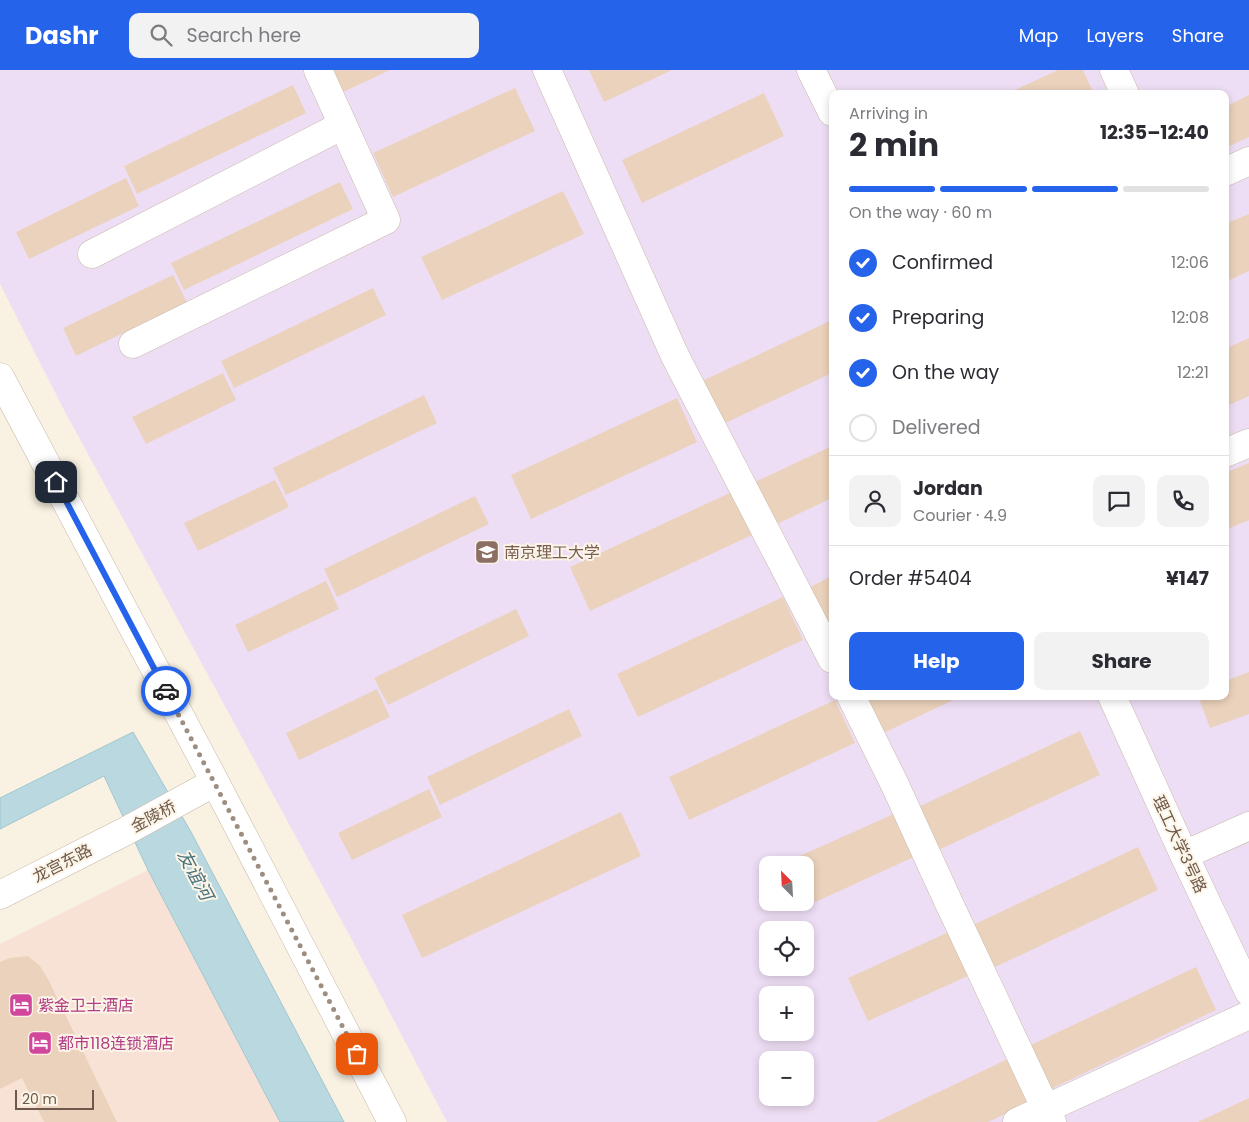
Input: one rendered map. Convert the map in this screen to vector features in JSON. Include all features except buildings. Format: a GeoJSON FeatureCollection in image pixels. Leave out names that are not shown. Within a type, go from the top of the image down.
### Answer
{"type":"FeatureCollection","features":[{"type":"Feature","properties":{"kind":"street"},"geometry":{"type":"LineString","coordinates":[[132,344],[386,220],[318,70]]}},
{"type":"Feature","properties":{"kind":"street"},"geometry":{"type":"LineString","coordinates":[[546,70],[674,356],[829,653]]}},
{"type":"Feature","properties":{"kind":"street"},"geometry":{"type":"LineString","coordinates":[[810,70],[829,106]]}},
{"type":"Feature","properties":{"kind":"street"},"geometry":{"type":"LineString","coordinates":[[1114,70],[1123,90]]}},
{"type":"Feature","properties":{"kind":"street"},"geometry":{"type":"LineString","coordinates":[[92,254],[343,125]]}},
{"type":"Feature","properties":{"kind":"street"},"geometry":{"type":"LineString","coordinates":[[1229,170],[1249,161]]}},
{"type":"Feature","properties":{"kind":"street"},"geometry":{"type":"LineString","coordinates":[[0,377],[215,782],[392,1122]]}},
{"type":"Feature","properties":{"kind":"street"},"geometry":{"type":"LineString","coordinates":[[1229,451],[1249,443]]}},
{"type":"Feature","properties":{"kind":"street"},"geometry":{"type":"LineString","coordinates":[[853,700],[895,785],[1049,1115]]}},
{"type":"Feature","properties":{"kind":"street","name":"理工大学3号路"},"geometry":{"type":"LineString","coordinates":[[1114,700],[1249,992]]}},
{"type":"Feature","properties":{"kind":"street","name":"金陵桥"},"geometry":{"type":"LineString","coordinates":[[124,832],[215,782]]}},
{"type":"Feature","properties":{"kind":"street"},"geometry":{"type":"LineString","coordinates":[[1184,855],[1249,826]]}},
{"type":"Feature","properties":{"kind":"street","name":"龙宫东路"},"geometry":{"type":"LineString","coordinates":[[0,895],[124,832]]}},
{"type":"Feature","properties":{"kind":"street"},"geometry":{"type":"LineString","coordinates":[[1017,1122],[1049,1115],[1249,1015]]}},
{"type":"Feature","properties":{"kind":"shaded area","name":"南京理工大学"},"geometry":{"type":"Polygon","coordinates":[[[0,70],[1249,70],[1249,1122],[447,1122],[352,940],[63,408],[0,284],[0,70]]]}},
{"type":"Feature","properties":{"kind":"shaded area"},"geometry":{"type":"Polygon","coordinates":[[[148,870],[280,1122],[0,1122],[0,944],[148,870]]]}},
{"type":"Feature","properties":{"kind":"water","name":"友谊河"},"geometry":{"type":"Polygon","coordinates":[[[133,732],[191,832],[344,1122],[280,1122],[148,870],[104,776],[0,829],[0,798],[133,732]]]}},
{"type":"Feature","properties":{"kind":"way so far"},"geometry":{"type":"LineString","coordinates":[[166,691],[357,1054]]}},
{"type":"Feature","properties":{"kind":"place","name":"南京理工大学"},"geometry":{"type":"Point","coordinates":[487,552]}},
{"type":"Feature","properties":{"kind":"place","name":"紫金卫士酒店"},"geometry":{"type":"Point","coordinates":[21,1005]}},
{"type":"Feature","properties":{"kind":"place","name":"都市118连锁酒店"},"geometry":{"type":"Point","coordinates":[40,1043]}},
{"type":"Feature","properties":{"kind":"route"},"geometry":{"type":"LineString","coordinates":[[56,482],[166,691]]}}]}
